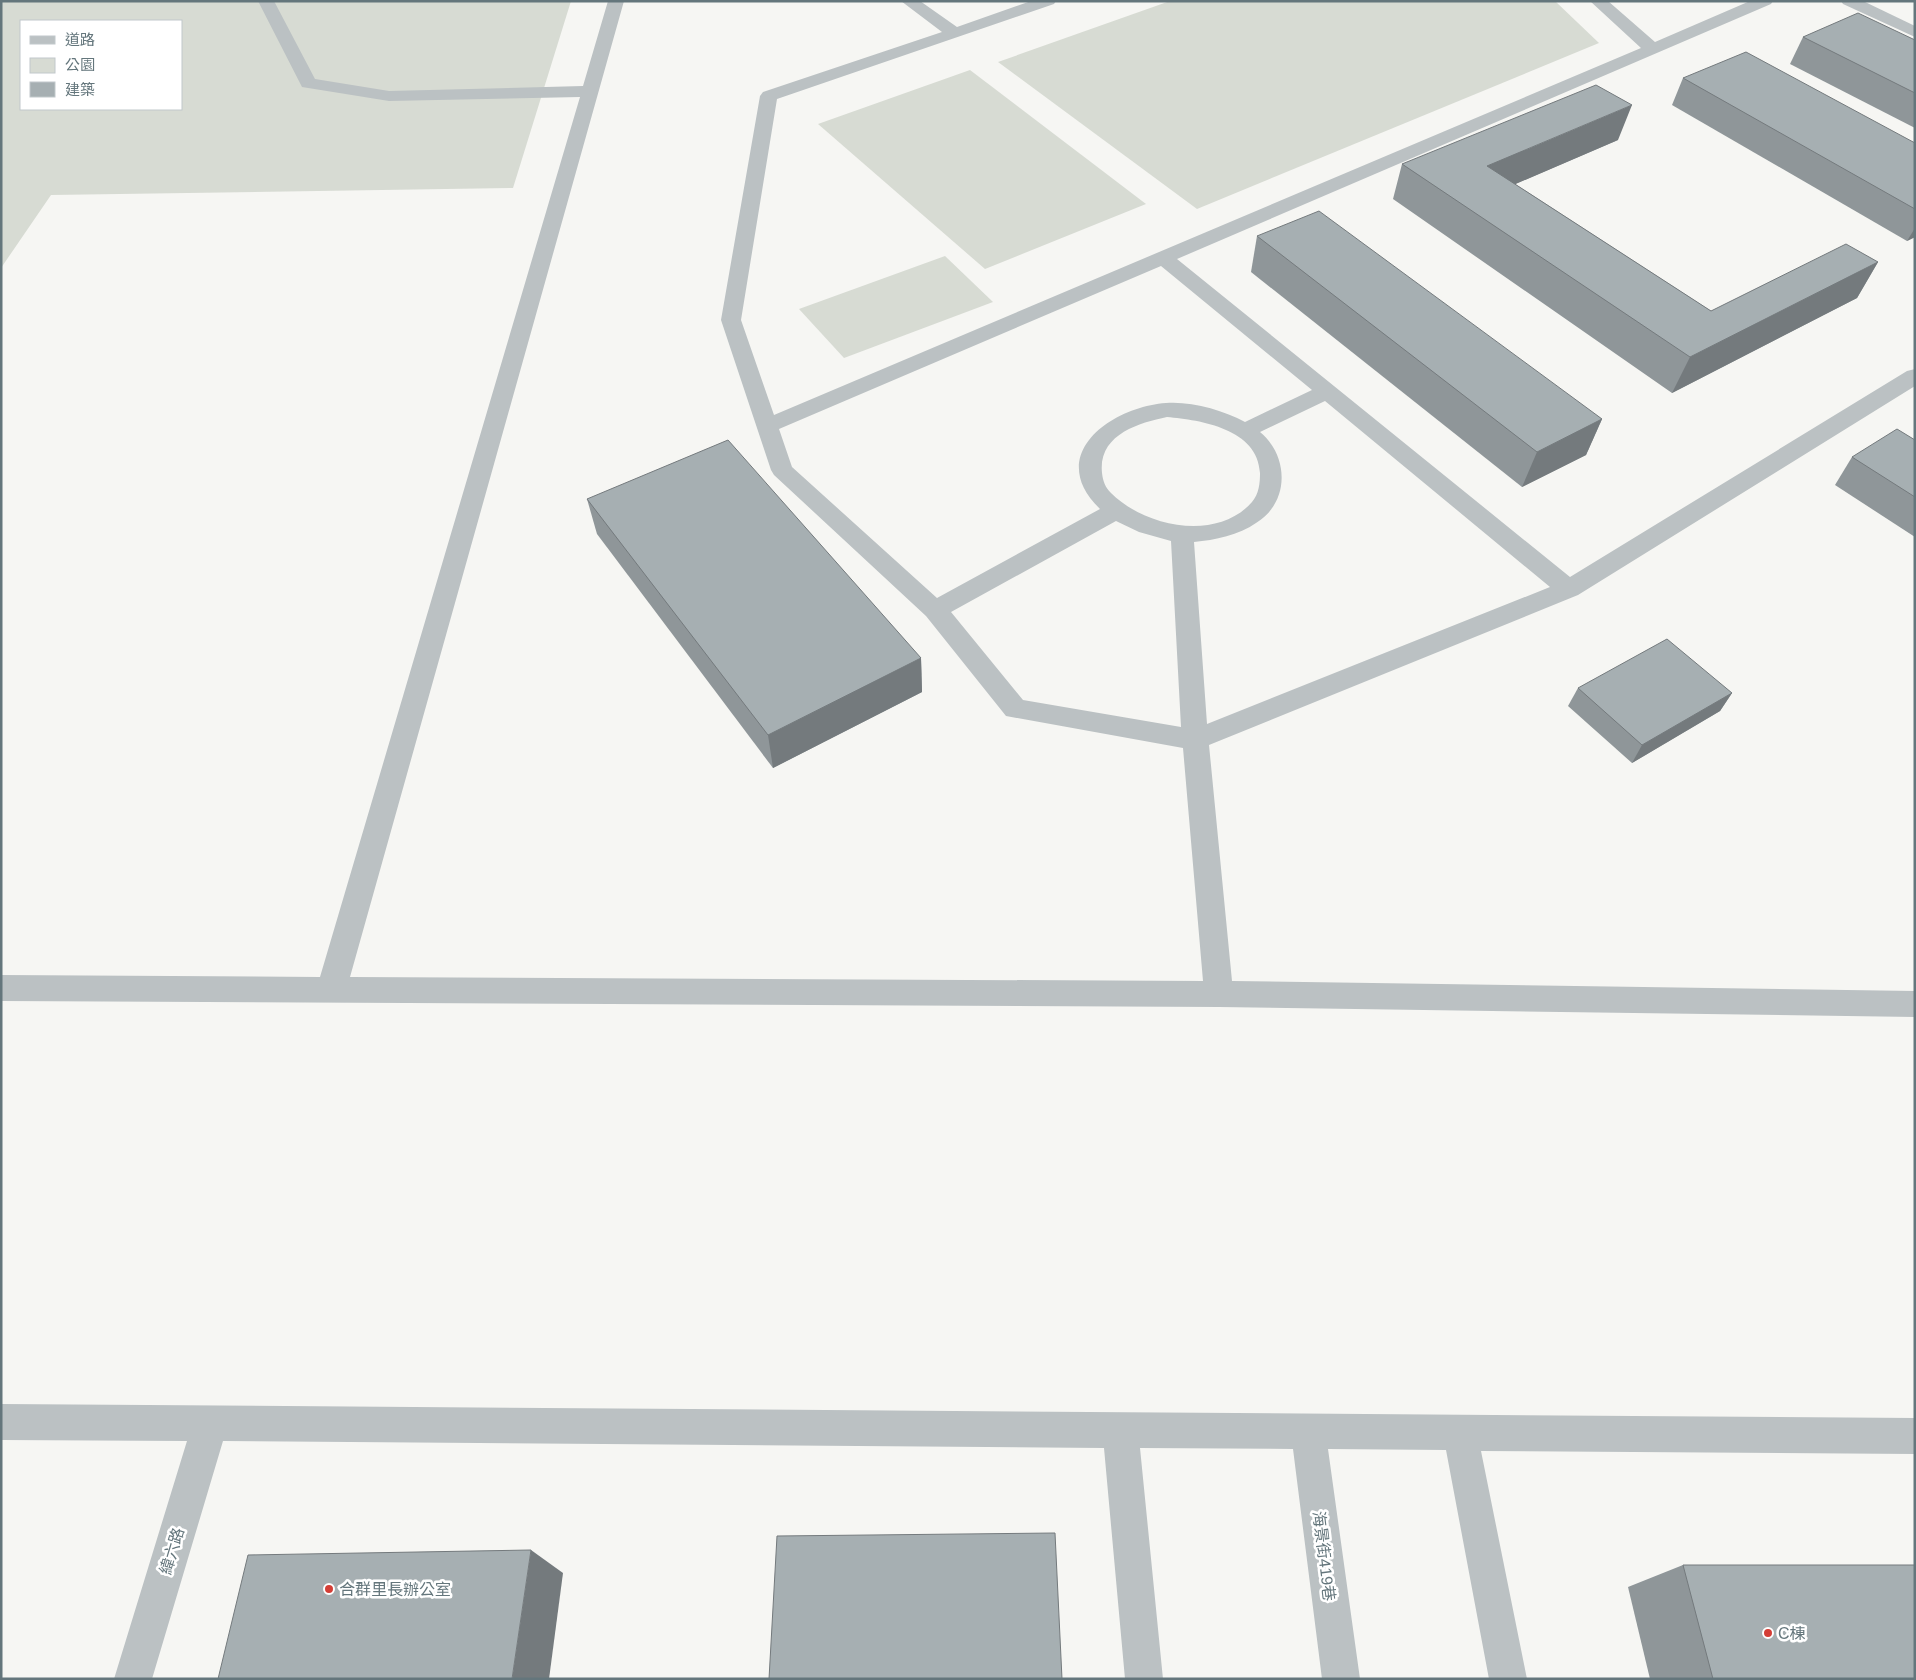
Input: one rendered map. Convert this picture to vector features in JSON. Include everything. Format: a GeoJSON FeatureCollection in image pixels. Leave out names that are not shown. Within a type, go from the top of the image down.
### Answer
{"type":"FeatureCollection","features":[{"type":"Feature","properties":{"kind":"street"},"geometry":{"type":"LineString","coordinates":[[266,1],[308,82],[389,96],[590,91]]}},
{"type":"Feature","properties":{"kind":"street"},"geometry":{"type":"LineString","coordinates":[[331,991],[616,1]]}},
{"type":"Feature","properties":{"kind":"street"},"geometry":{"type":"LineString","coordinates":[[908,1],[955,33]]}},
{"type":"Feature","properties":{"kind":"street"},"geometry":{"type":"LineString","coordinates":[[1048,1],[769,96],[731,320],[782,470],[935,610],[1016,709],[1195,740],[1569,589],[1915,376]]}},
{"type":"Feature","properties":{"kind":"street"},"geometry":{"type":"LineString","coordinates":[[1598,1],[1653,48]]}},
{"type":"Feature","properties":{"kind":"street"},"geometry":{"type":"LineString","coordinates":[[767,426],[1765,1]]}},
{"type":"Feature","properties":{"kind":"street"},"geometry":{"type":"LineString","coordinates":[[1849,1],[1915,32]]}},
{"type":"Feature","properties":{"kind":"street"},"geometry":{"type":"LineString","coordinates":[[1164,257],[1569,589]]}},
{"type":"Feature","properties":{"kind":"street"},"geometry":{"type":"LineString","coordinates":[[1244,431],[1327,391]]}},
{"type":"Feature","properties":{"kind":"street"},"geometry":{"type":"LineString","coordinates":[[1167,410],[1203,414],[1221,419],[1244,431],[1262,448],[1272,468],[1272,489],[1261,508],[1241,523],[1214,532],[1182,534],[1158,531],[1142,526],[1115,512],[1099,494],[1091,475],[1091,456],[1101,438],[1118,424],[1140,415],[1167,410]]}},
{"type":"Feature","properties":{"kind":"street"},"geometry":{"type":"LineString","coordinates":[[935,610],[1115,512]]}},
{"type":"Feature","properties":{"kind":"street"},"geometry":{"type":"LineString","coordinates":[[1182,534],[1195,740],[1219,994]]}},
{"type":"Feature","properties":{"kind":"street"},"geometry":{"type":"LineString","coordinates":[[1,988],[1219,994],[1915,1004]]}},
{"type":"Feature","properties":{"kind":"street"},"geometry":{"type":"LineString","coordinates":[[1,1422],[1915,1436]]}},
{"type":"Feature","properties":{"kind":"street","name":"緯六路"},"geometry":{"type":"LineString","coordinates":[[133,1679],[210,1424]]}},
{"type":"Feature","properties":{"kind":"street"},"geometry":{"type":"LineString","coordinates":[[1120,1430],[1130,1517],[1144,1679]]}},
{"type":"Feature","properties":{"kind":"street","name":"海景街419巷"},"geometry":{"type":"LineString","coordinates":[[1308,1432],[1340,1679]]}},
{"type":"Feature","properties":{"kind":"street"},"geometry":{"type":"LineString","coordinates":[[1460,1433],[1508,1679]]}},
{"type":"Feature","properties":{"kind":"green space"},"geometry":{"type":"Polygon","coordinates":[[[1,1],[571,1],[513,188],[51,195],[1,268],[1,1]]]}},
{"type":"Feature","properties":{"kind":"green space"},"geometry":{"type":"Polygon","coordinates":[[[1170,1],[1555,1],[1599,43],[1197,209],[998,62],[1170,1]]]}},
{"type":"Feature","properties":{"kind":"green space"},"geometry":{"type":"Polygon","coordinates":[[[970,70],[1146,204],[985,269],[818,124],[970,70]]]}},
{"type":"Feature","properties":{"kind":"green space"},"geometry":{"type":"Polygon","coordinates":[[[945,256],[993,302],[844,358],[799,309],[945,256]]]}},
{"type":"Feature","properties":{"kind":"building"},"geometry":{"type":"Polygon","coordinates":[[[1858,13],[1915,40],[1915,93],[1803,37],[1858,13]]]}},
{"type":"Feature","properties":{"kind":"building"},"geometry":{"type":"Polygon","coordinates":[[[1746,52],[1915,143],[1915,209],[1683,78],[1746,52]]]}},
{"type":"Feature","properties":{"kind":"building"},"geometry":{"type":"Polygon","coordinates":[[[1596,85],[1632,105],[1487,166],[1711,311],[1846,244],[1878,262],[1690,357],[1402,164],[1596,85]]]}},
{"type":"Feature","properties":{"kind":"building"},"geometry":{"type":"Polygon","coordinates":[[[1319,211],[1602,419],[1537,452],[1257,236],[1319,211]]]}},
{"type":"Feature","properties":{"kind":"building"},"geometry":{"type":"Polygon","coordinates":[[[1897,429],[1915,440],[1915,497],[1852,457],[1897,429]]]}},
{"type":"Feature","properties":{"kind":"building"},"geometry":{"type":"Polygon","coordinates":[[[728,440],[921,658],[768,735],[587,499],[728,440]]]}},
{"type":"Feature","properties":{"kind":"building"},"geometry":{"type":"Polygon","coordinates":[[[1667,639],[1732,693],[1642,745],[1578,688],[1667,639]]]}},
{"type":"Feature","properties":{"kind":"building"},"geometry":{"type":"Polygon","coordinates":[[[1055,1533],[1062,1679],[769,1679],[777,1536],[1055,1533]]]}},
{"type":"Feature","properties":{"kind":"building"},"geometry":{"type":"Polygon","coordinates":[[[531,1550],[512,1679],[218,1679],[248,1555],[531,1550]]]}},
{"type":"Feature","properties":{"kind":"building","name":"C棟"},"geometry":{"type":"Polygon","coordinates":[[[1683,1565],[1915,1565],[1915,1679],[1713,1679],[1683,1565]]]}},
{"type":"Feature","properties":{"kind":"place","name":"合群里長辦公室"},"geometry":{"type":"Point","coordinates":[329,1589]}},
{"type":"Feature","properties":{"kind":"place","name":"C棟"},"geometry":{"type":"Point","coordinates":[1768,1633]}}]}
